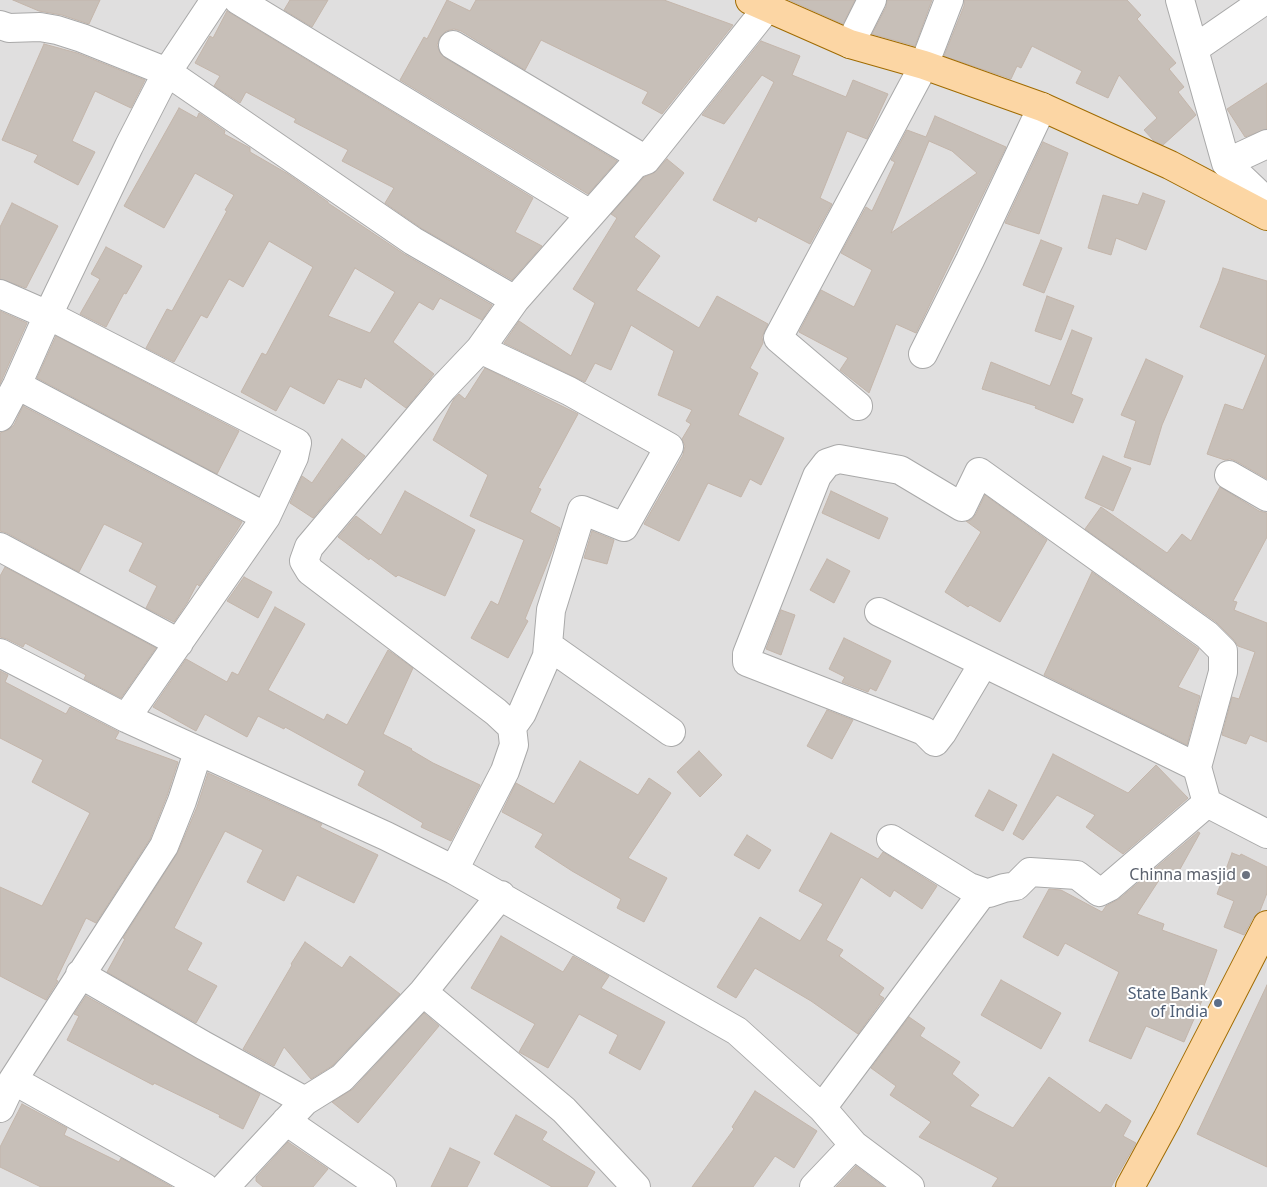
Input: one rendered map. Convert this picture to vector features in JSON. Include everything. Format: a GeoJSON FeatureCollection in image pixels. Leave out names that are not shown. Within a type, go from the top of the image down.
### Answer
{"type":"FeatureCollection","features":[{"type":"Feature","properties":{"kind":"main road"},"geometry":{"type":"LineString","coordinates":[[758,4],[850,44],[924,65],[1042,107],[1170,165],[1267,216]]}},
{"type":"Feature","properties":{"kind":"main road"},"geometry":{"type":"LineString","coordinates":[[1130,1187],[1267,925]]}},
{"type":"Feature","properties":{"kind":"street"},"geometry":{"type":"LineString","coordinates":[[0,417],[167,72],[215,0]]}},
{"type":"Feature","properties":{"kind":"street"},"geometry":{"type":"LineString","coordinates":[[238,0],[590,214]]}},
{"type":"Feature","properties":{"kind":"street"},"geometry":{"type":"LineString","coordinates":[[850,44],[872,0]]}},
{"type":"Feature","properties":{"kind":"street"},"geometry":{"type":"LineString","coordinates":[[858,406],[778,338],[924,65],[949,0]]}},
{"type":"Feature","properties":{"kind":"street"},"geometry":{"type":"LineString","coordinates":[[1180,0],[1226,163],[1267,202]]}},
{"type":"Feature","properties":{"kind":"street"},"geometry":{"type":"LineString","coordinates":[[1194,49],[1265,0]]}},
{"type":"Feature","properties":{"kind":"street"},"geometry":{"type":"LineString","coordinates":[[454,870],[505,771],[514,745],[512,727],[496,712],[321,580],[310,571],[304,561],[309,547],[443,388],[480,349],[515,300],[635,164],[646,160],[758,4]]}},
{"type":"Feature","properties":{"kind":"street"},"geometry":{"type":"LineString","coordinates":[[0,25],[9,28],[57,30],[167,72],[413,241],[515,300]]}},
{"type":"Feature","properties":{"kind":"street"},"geometry":{"type":"LineString","coordinates":[[453,46],[646,160]]}},
{"type":"Feature","properties":{"kind":"street"},"geometry":{"type":"LineString","coordinates":[[923,354],[970,260],[1042,107]]}},
{"type":"Feature","properties":{"kind":"street"},"geometry":{"type":"LineString","coordinates":[[1226,163],[1267,144]]}},
{"type":"Feature","properties":{"kind":"street"},"geometry":{"type":"LineString","coordinates":[[0,294],[48,315],[297,443],[294,457],[266,517],[126,718]]}},
{"type":"Feature","properties":{"kind":"street"},"geometry":{"type":"LineString","coordinates":[[480,349],[569,390],[669,447],[624,527],[582,510],[551,610],[547,656],[522,713],[512,727]]}},
{"type":"Feature","properties":{"kind":"street"},"geometry":{"type":"LineString","coordinates":[[17,385],[266,517]]}},
{"type":"Feature","properties":{"kind":"street"},"geometry":{"type":"LineString","coordinates":[[983,664],[935,742],[924,731],[748,662],[747,654],[817,476],[827,463],[839,458],[900,470],[962,507],[979,472],[1207,635],[1222,651],[1223,672],[1197,766],[1207,803],[1267,834]]}},
{"type":"Feature","properties":{"kind":"street"},"geometry":{"type":"LineString","coordinates":[[1228,475],[1267,497]]}},
{"type":"Feature","properties":{"kind":"street"},"geometry":{"type":"LineString","coordinates":[[0,547],[179,643]]}},
{"type":"Feature","properties":{"kind":"street"},"geometry":{"type":"LineString","coordinates":[[879,612],[1197,766]]}},
{"type":"Feature","properties":{"kind":"street"},"geometry":{"type":"LineString","coordinates":[[549,646],[671,732]]}},
{"type":"Feature","properties":{"kind":"street"},"geometry":{"type":"LineString","coordinates":[[0,654],[126,718],[386,836],[454,870],[501,895],[737,1031],[822,1108],[854,1145],[910,1187]]}},
{"type":"Feature","properties":{"kind":"street"},"geometry":{"type":"LineString","coordinates":[[0,1108],[13,1080],[164,846],[182,801],[198,752]]}},
{"type":"Feature","properties":{"kind":"street"},"geometry":{"type":"LineString","coordinates":[[891,839],[969,887],[983,892],[989,893],[1016,886],[1030,872],[1077,874],[1099,892],[1109,887],[1207,803]]}},
{"type":"Feature","properties":{"kind":"street"},"geometry":{"type":"LineString","coordinates":[[822,1108],[983,892]]}},
{"type":"Feature","properties":{"kind":"street"},"geometry":{"type":"LineString","coordinates":[[225,1187],[305,1101],[342,1078],[423,992],[501,895]]}},
{"type":"Feature","properties":{"kind":"street"},"geometry":{"type":"LineString","coordinates":[[80,974],[305,1101]]}},
{"type":"Feature","properties":{"kind":"street"},"geometry":{"type":"LineString","coordinates":[[423,992],[564,1110],[636,1187]]}},
{"type":"Feature","properties":{"kind":"street"},"geometry":{"type":"LineString","coordinates":[[13,1080],[204,1187]]}},
{"type":"Feature","properties":{"kind":"street"},"geometry":{"type":"LineString","coordinates":[[286,1121],[382,1187]]}},
{"type":"Feature","properties":{"kind":"street"},"geometry":{"type":"LineString","coordinates":[[814,1187],[854,1145]]}},
{"type":"Feature","properties":{"kind":"shaded area"},"geometry":{"type":"Polygon","coordinates":[[[0,0],[1267,0],[1267,1187],[0,1187],[0,0]]]}},
{"type":"Feature","properties":{"kind":"building"},"geometry":{"type":"Polygon","coordinates":[[[13,0],[100,0],[89,24],[62,15],[39,11],[13,0]]]}},
{"type":"Feature","properties":{"kind":"building"},"geometry":{"type":"Polygon","coordinates":[[[290,0],[328,0],[312,27],[284,10],[290,0]]]}},
{"type":"Feature","properties":{"kind":"building"},"geometry":{"type":"Polygon","coordinates":[[[447,0],[470,11],[476,0],[664,0],[733,25],[662,114],[642,103],[648,92],[541,40],[525,70],[461,31],[454,29],[446,31],[440,37],[437,45],[440,53],[445,58],[617,161],[588,194],[400,80],[424,37],[427,39],[447,0]]]}},
{"type":"Feature","properties":{"kind":"building"},"geometry":{"type":"Polygon","coordinates":[[[789,0],[855,0],[843,24],[789,0]]]}},
{"type":"Feature","properties":{"kind":"building"},"geometry":{"type":"Polygon","coordinates":[[[887,0],[932,0],[915,46],[872,34],[886,7],[887,0]]]}},
{"type":"Feature","properties":{"kind":"building"},"geometry":{"type":"Polygon","coordinates":[[[964,0],[1127,0],[1141,15],[1137,19],[1176,63],[1169,69],[1184,87],[1178,92],[1196,115],[1163,145],[1154,141],[1144,130],[1157,118],[1119,75],[1108,98],[1076,83],[1082,71],[1032,46],[1021,68],[1017,66],[1011,79],[944,56],[964,6],[964,0]]]}},
{"type":"Feature","properties":{"kind":"building"},"geometry":{"type":"Polygon","coordinates":[[[227,11],[533,198],[515,232],[542,246],[512,280],[421,228],[385,203],[394,188],[342,161],[348,150],[294,122],[296,119],[246,92],[240,103],[214,86],[220,76],[195,63],[210,36],[213,38],[227,11]]]}},
{"type":"Feature","properties":{"kind":"building"},"geometry":{"type":"Polygon","coordinates":[[[761,41],[800,56],[792,75],[846,97],[853,80],[888,94],[867,139],[847,131],[820,198],[832,204],[810,244],[758,217],[756,222],[713,200],[774,82],[762,75],[724,124],[702,115],[761,41]]]}},
{"type":"Feature","properties":{"kind":"building"},"geometry":{"type":"Polygon","coordinates":[[[44,44],[77,53],[145,80],[131,108],[95,91],[72,141],[95,152],[78,185],[34,162],[38,155],[2,140],[44,44]]]}},
{"type":"Feature","properties":{"kind":"building"},"geometry":{"type":"Polygon","coordinates":[[[1267,83],[1267,129],[1245,137],[1227,109],[1267,83]]]}},
{"type":"Feature","properties":{"kind":"building"},"geometry":{"type":"Polygon","coordinates":[[[179,108],[197,118],[199,113],[225,131],[224,134],[250,148],[250,152],[288,174],[404,254],[492,305],[482,320],[440,298],[433,310],[419,302],[393,342],[434,374],[406,408],[365,378],[361,388],[338,379],[324,404],[290,386],[276,411],[241,392],[262,353],[266,355],[313,267],[269,241],[243,287],[229,279],[207,318],[201,315],[174,362],[146,348],[167,309],[172,311],[234,195],[195,173],[164,228],[124,206],[179,108]],[[355,268],[328,316],[370,333],[395,292],[355,268]]]}},
{"type":"Feature","properties":{"kind":"building"},"geometry":{"type":"Polygon","coordinates":[[[935,116],[1006,147],[916,333],[896,324],[869,393],[840,370],[848,358],[799,332],[821,290],[854,307],[872,270],[841,253],[866,207],[872,211],[895,162],[891,160],[907,130],[926,137],[935,116]],[[929,141],[891,233],[977,173],[952,151],[929,141]]]}},
{"type":"Feature","properties":{"kind":"building"},"geometry":{"type":"Polygon","coordinates":[[[1043,142],[1068,153],[1039,234],[1005,223],[1043,142]]]}},
{"type":"Feature","properties":{"kind":"building"},"geometry":{"type":"Polygon","coordinates":[[[667,159],[684,173],[634,237],[660,256],[636,290],[699,328],[717,296],[768,324],[762,337],[763,343],[750,368],[758,373],[738,415],[784,438],[761,485],[750,479],[741,497],[708,483],[679,541],[644,524],[683,455],[685,446],[682,439],[691,424],[686,421],[692,410],[658,395],[674,351],[631,325],[611,370],[595,363],[585,382],[504,343],[519,321],[571,356],[595,303],[573,289],[617,218],[611,214],[644,177],[654,173],[667,159]]]}},
{"type":"Feature","properties":{"kind":"building"},"geometry":{"type":"Polygon","coordinates":[[[1143,193],[1165,201],[1146,250],[1116,238],[1111,255],[1088,248],[1103,195],[1138,205],[1143,193]]]}},
{"type":"Feature","properties":{"kind":"building"},"geometry":{"type":"Polygon","coordinates":[[[12,203],[58,226],[26,288],[0,279],[0,227],[12,203]]]}},
{"type":"Feature","properties":{"kind":"building"},"geometry":{"type":"Polygon","coordinates":[[[1041,240],[1062,248],[1044,293],[1023,285],[1041,240]]]}},
{"type":"Feature","properties":{"kind":"building"},"geometry":{"type":"Polygon","coordinates":[[[106,247],[142,266],[126,294],[124,293],[106,327],[80,314],[100,279],[91,274],[106,247]]]}},
{"type":"Feature","properties":{"kind":"building"},"geometry":{"type":"Polygon","coordinates":[[[1223,268],[1267,281],[1267,479],[1236,461],[1225,460],[1207,454],[1225,404],[1243,410],[1266,355],[1200,327],[1223,268]]]}},
{"type":"Feature","properties":{"kind":"building"},"geometry":{"type":"Polygon","coordinates":[[[1047,296],[1074,306],[1061,340],[1035,331],[1047,296]]]}},
{"type":"Feature","properties":{"kind":"building"},"geometry":{"type":"Polygon","coordinates":[[[0,311],[27,323],[0,384],[0,311]]]}},
{"type":"Feature","properties":{"kind":"building"},"geometry":{"type":"Polygon","coordinates":[[[1072,330],[1092,338],[1071,394],[1083,399],[1073,423],[1035,408],[1036,406],[982,389],[991,362],[1050,386],[1072,330]]]}},
{"type":"Feature","properties":{"kind":"building"},"geometry":{"type":"Polygon","coordinates":[[[56,336],[239,431],[217,474],[37,378],[56,336]]]}},
{"type":"Feature","properties":{"kind":"building"},"geometry":{"type":"Polygon","coordinates":[[[1146,359],[1183,376],[1162,425],[1150,465],[1124,457],[1136,421],[1121,415],[1146,359]]]}},
{"type":"Feature","properties":{"kind":"building"},"geometry":{"type":"Polygon","coordinates":[[[485,368],[578,414],[538,488],[541,489],[530,512],[560,528],[525,619],[528,621],[508,658],[471,638],[491,601],[498,605],[524,540],[470,516],[488,475],[433,440],[454,399],[459,394],[465,399],[485,368]]]}},
{"type":"Feature","properties":{"kind":"building"},"geometry":{"type":"Polygon","coordinates":[[[23,406],[242,522],[199,586],[197,584],[174,622],[146,608],[157,586],[129,571],[143,543],[104,524],[79,572],[0,531],[0,433],[14,425],[23,406]]]}},
{"type":"Feature","properties":{"kind":"building"},"geometry":{"type":"Polygon","coordinates":[[[342,439],[365,456],[313,518],[290,503],[302,476],[312,483],[342,439]]]}},
{"type":"Feature","properties":{"kind":"building"},"geometry":{"type":"Polygon","coordinates":[[[1103,456],[1131,468],[1113,511],[1085,498],[1103,456]]]}},
{"type":"Feature","properties":{"kind":"building"},"geometry":{"type":"Polygon","coordinates":[[[1220,487],[1259,511],[1267,513],[1267,537],[1233,601],[1237,602],[1234,610],[1267,623],[1267,742],[1250,735],[1246,744],[1222,735],[1232,697],[1239,699],[1255,652],[1238,646],[1216,622],[1085,529],[1101,507],[1167,553],[1182,534],[1191,541],[1220,487]]]}},
{"type":"Feature","properties":{"kind":"building"},"geometry":{"type":"Polygon","coordinates":[[[405,491],[475,530],[445,596],[398,575],[396,577],[338,537],[356,516],[381,535],[405,491]]]}},
{"type":"Feature","properties":{"kind":"building"},"geometry":{"type":"Polygon","coordinates":[[[831,491],[888,518],[879,539],[822,513],[831,491]]]}},
{"type":"Feature","properties":{"kind":"building"},"geometry":{"type":"Polygon","coordinates":[[[985,495],[1047,540],[1000,622],[970,605],[968,607],[945,592],[981,532],[966,521],[971,520],[976,514],[985,495]]]}},
{"type":"Feature","properties":{"kind":"building"},"geometry":{"type":"Polygon","coordinates":[[[592,531],[614,540],[607,564],[584,558],[592,531]]]}},
{"type":"Feature","properties":{"kind":"building"},"geometry":{"type":"Polygon","coordinates":[[[827,559],[850,571],[834,603],[810,590],[827,559]]]}},
{"type":"Feature","properties":{"kind":"building"},"geometry":{"type":"Polygon","coordinates":[[[5,567],[156,648],[121,698],[84,679],[86,675],[25,643],[23,647],[0,637],[0,576],[5,567]]]}},
{"type":"Feature","properties":{"kind":"building"},"geometry":{"type":"Polygon","coordinates":[[[1092,572],[1199,649],[1178,687],[1200,696],[1187,745],[1044,675],[1092,572]]]}},
{"type":"Feature","properties":{"kind":"building"},"geometry":{"type":"Polygon","coordinates":[[[244,577],[272,592],[258,618],[227,601],[244,577]]]}},
{"type":"Feature","properties":{"kind":"building"},"geometry":{"type":"Polygon","coordinates":[[[275,607],[305,624],[268,690],[324,720],[327,714],[347,725],[388,650],[413,668],[383,734],[412,749],[433,763],[480,785],[451,841],[421,827],[423,823],[358,785],[365,771],[285,727],[284,729],[258,716],[247,737],[205,714],[196,731],[153,707],[186,659],[227,682],[232,672],[238,675],[275,607]]]}},
{"type":"Feature","properties":{"kind":"building"},"geometry":{"type":"Polygon","coordinates":[[[781,610],[795,615],[781,655],[766,649],[781,610]]]}},
{"type":"Feature","properties":{"kind":"building"},"geometry":{"type":"Polygon","coordinates":[[[844,638],[891,661],[876,691],[870,688],[868,692],[842,682],[845,677],[829,669],[844,638]]]}},
{"type":"Feature","properties":{"kind":"building"},"geometry":{"type":"Polygon","coordinates":[[[0,671],[8,675],[5,682],[66,714],[70,707],[119,732],[115,739],[178,762],[150,839],[96,923],[86,918],[56,980],[58,981],[46,1000],[0,976],[0,887],[42,906],[90,813],[32,782],[43,760],[0,738],[0,671]]]}},
{"type":"Feature","properties":{"kind":"building"},"geometry":{"type":"Polygon","coordinates":[[[827,710],[853,720],[832,759],[807,746],[827,710]]]}},
{"type":"Feature","properties":{"kind":"building"},"geometry":{"type":"Polygon","coordinates":[[[699,751],[722,775],[700,797],[677,772],[699,751]]]}},
{"type":"Feature","properties":{"kind":"building"},"geometry":{"type":"Polygon","coordinates":[[[1053,754],[1128,793],[1156,765],[1188,798],[1123,854],[1086,827],[1095,815],[1057,795],[1023,840],[1013,834],[1053,754]]]}},
{"type":"Feature","properties":{"kind":"building"},"geometry":{"type":"Polygon","coordinates":[[[580,761],[638,795],[649,778],[671,793],[628,858],[667,878],[644,922],[617,908],[621,899],[535,847],[543,834],[502,812],[516,783],[554,804],[580,761]]]}},
{"type":"Feature","properties":{"kind":"building"},"geometry":{"type":"Polygon","coordinates":[[[208,773],[322,824],[320,827],[378,855],[354,903],[297,875],[284,901],[247,882],[263,850],[225,831],[174,928],[202,943],[187,970],[217,986],[196,1023],[107,972],[125,939],[123,938],[178,852],[197,807],[208,773]]]}},
{"type":"Feature","properties":{"kind":"building"},"geometry":{"type":"Polygon","coordinates":[[[989,790],[1017,805],[1003,831],[975,816],[989,790]]]}},
{"type":"Feature","properties":{"kind":"building"},"geometry":{"type":"Polygon","coordinates":[[[1198,832],[1200,833],[1174,880],[1163,874],[1137,914],[1164,924],[1162,930],[1217,950],[1201,994],[1204,996],[1184,1042],[1146,1026],[1131,1059],[1089,1041],[1119,972],[1065,943],[1058,956],[1023,937],[1049,889],[1061,890],[1102,912],[1106,906],[1119,899],[1198,832]]]}},
{"type":"Feature","properties":{"kind":"building"},"geometry":{"type":"Polygon","coordinates":[[[831,833],[878,859],[883,852],[937,886],[922,909],[894,890],[890,897],[861,877],[826,940],[843,950],[839,956],[884,988],[879,995],[884,998],[858,1034],[811,1001],[755,968],[736,998],[717,987],[760,917],[800,941],[823,904],[799,891],[831,833]]]}},
{"type":"Feature","properties":{"kind":"building"},"geometry":{"type":"Polygon","coordinates":[[[747,835],[771,850],[759,869],[734,855],[747,835]]]}},
{"type":"Feature","properties":{"kind":"building","name":"Chinna masjid"},"geometry":{"type":"Polygon","coordinates":[[[1232,853],[1240,856],[1241,854],[1267,867],[1267,893],[1260,911],[1253,918],[1244,935],[1224,927],[1234,901],[1217,894],[1232,853]]]}},
{"type":"Feature","properties":{"kind":"building"},"geometry":{"type":"Polygon","coordinates":[[[501,936],[563,972],[573,956],[609,976],[601,988],[665,1022],[640,1070],[609,1053],[618,1035],[579,1014],[548,1068],[519,1052],[535,1024],[471,988],[501,936]]]}},
{"type":"Feature","properties":{"kind":"building"},"geometry":{"type":"Polygon","coordinates":[[[305,942],[342,968],[350,956],[400,994],[332,1066],[311,1079],[284,1047],[274,1066],[243,1049],[305,942]]]}},
{"type":"Feature","properties":{"kind":"building"},"geometry":{"type":"Polygon","coordinates":[[[1001,980],[1061,1013],[1041,1049],[981,1015],[1001,980]]]}},
{"type":"Feature","properties":{"kind":"building"},"geometry":{"type":"Polygon","coordinates":[[[1267,985],[1267,1167],[1197,1134],[1267,985]]]}},
{"type":"Feature","properties":{"kind":"building"},"geometry":{"type":"Polygon","coordinates":[[[86,996],[260,1094],[243,1129],[219,1117],[220,1115],[154,1083],[153,1085],[67,1040],[79,1016],[74,1014],[86,996]]]}},
{"type":"Feature","properties":{"kind":"building"},"geometry":{"type":"Polygon","coordinates":[[[424,1013],[439,1026],[358,1123],[332,1102],[353,1089],[424,1013]]]}},
{"type":"Feature","properties":{"kind":"building"},"geometry":{"type":"Polygon","coordinates":[[[909,1017],[925,1028],[920,1036],[960,1062],[952,1074],[979,1095],[970,1106],[1013,1128],[1049,1077],[1100,1113],[1106,1104],[1131,1121],[1123,1136],[1136,1143],[1111,1187],[992,1187],[998,1178],[919,1137],[931,1122],[890,1095],[896,1086],[871,1068],[909,1017]]]}},
{"type":"Feature","properties":{"kind":"building"},"geometry":{"type":"Polygon","coordinates":[[[755,1091],[817,1131],[794,1168],[775,1156],[753,1187],[692,1187],[734,1129],[732,1127],[755,1091]]]}},
{"type":"Feature","properties":{"kind":"building"},"geometry":{"type":"Polygon","coordinates":[[[22,1104],[67,1128],[64,1135],[119,1162],[121,1158],[172,1187],[41,1187],[0,1167],[0,1147],[22,1104]]]}},
{"type":"Feature","properties":{"kind":"building"},"geometry":{"type":"Polygon","coordinates":[[[516,1115],[547,1132],[542,1140],[595,1172],[587,1187],[552,1187],[494,1154],[516,1115]]]}},
{"type":"Feature","properties":{"kind":"building"},"geometry":{"type":"Polygon","coordinates":[[[288,1142],[328,1169],[313,1187],[263,1187],[256,1181],[256,1177],[288,1142]]]}},
{"type":"Feature","properties":{"kind":"building"},"geometry":{"type":"Polygon","coordinates":[[[450,1148],[480,1162],[467,1187],[431,1187],[450,1148]]]}},
{"type":"Feature","properties":{"kind":"building"},"geometry":{"type":"Polygon","coordinates":[[[856,1166],[884,1187],[836,1187],[856,1166]]]}},
{"type":"Feature","properties":{"kind":"place","name":"Chinna masjid"},"geometry":{"type":"Point","coordinates":[1246,875]}},
{"type":"Feature","properties":{"kind":"place","name":"State Bank of India"},"geometry":{"type":"Point","coordinates":[1218,1003]}}]}
